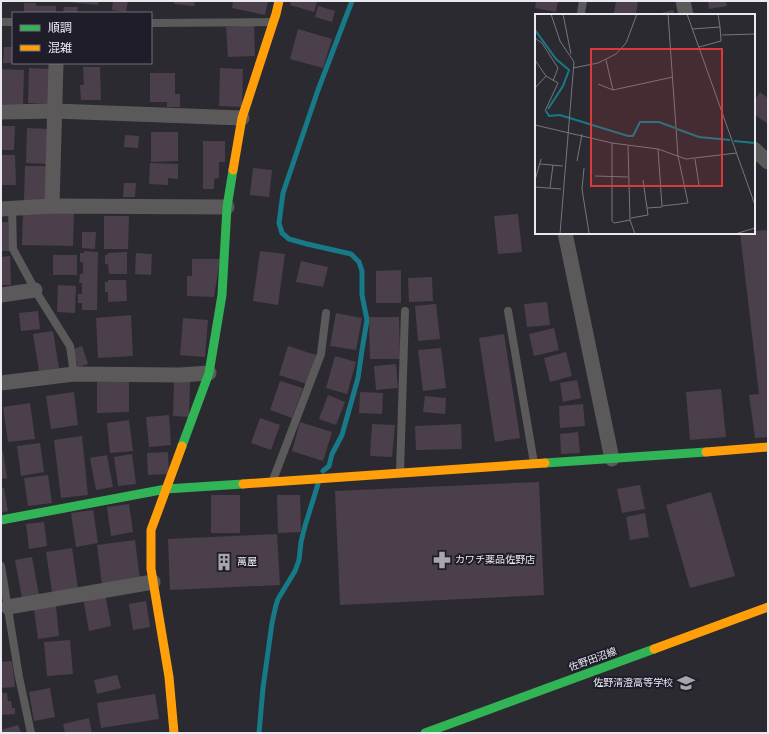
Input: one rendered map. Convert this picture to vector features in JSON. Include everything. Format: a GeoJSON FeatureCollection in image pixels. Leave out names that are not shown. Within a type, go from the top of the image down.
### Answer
{"type":"FeatureCollection","features":[{"type":"Feature","properties":{"kind":"street"},"geometry":{"type":"LineString","coordinates":[[174,733],[169,677],[151,569],[151,530],[210,373],[222,295],[227,207],[242,118],[273,22],[278,1]]}},
{"type":"Feature","properties":{"kind":"street"},"geometry":{"type":"LineString","coordinates":[[683,1],[686,14]]}},
{"type":"Feature","properties":{"kind":"street"},"geometry":{"type":"LineString","coordinates":[[52,206],[56,64]]}},
{"type":"Feature","properties":{"kind":"street"},"geometry":{"type":"LineString","coordinates":[[1,112],[54,111],[242,118]]}},
{"type":"Feature","properties":{"kind":"street"},"geometry":{"type":"LineString","coordinates":[[755,150],[768,162]]}},
{"type":"Feature","properties":{"kind":"street"},"geometry":{"type":"LineString","coordinates":[[6,209],[52,206],[227,207]]}},
{"type":"Feature","properties":{"kind":"street"},"geometry":{"type":"LineString","coordinates":[[565,234],[612,459]]}},
{"type":"Feature","properties":{"kind":"street"},"geometry":{"type":"LineString","coordinates":[[1,295],[35,290]]}},
{"type":"Feature","properties":{"kind":"street"},"geometry":{"type":"LineString","coordinates":[[1,383],[74,374],[180,375],[210,373]]}},
{"type":"Feature","properties":{"kind":"street"},"geometry":{"type":"LineString","coordinates":[[1,520],[166,490],[768,447]]}},
{"type":"Feature","properties":{"kind":"street"},"geometry":{"type":"LineString","coordinates":[[8,607],[153,582]]}},
{"type":"Feature","properties":{"kind":"street","name":"佐野田沼線"},"geometry":{"type":"LineString","coordinates":[[425,733],[768,607]]}},
{"type":"Feature","properties":{"kind":"lane"},"geometry":{"type":"LineString","coordinates":[[581,12],[583,1]]}},
{"type":"Feature","properties":{"kind":"lane"},"geometry":{"type":"LineString","coordinates":[[1,22],[12,22]]}},
{"type":"Feature","properties":{"kind":"lane"},"geometry":{"type":"LineString","coordinates":[[152,23],[273,22]]}},
{"type":"Feature","properties":{"kind":"lane"},"geometry":{"type":"LineString","coordinates":[[6,209],[13,249],[35,290],[70,346],[74,374]]}},
{"type":"Feature","properties":{"kind":"lane"},"geometry":{"type":"LineString","coordinates":[[400,473],[405,311]]}},
{"type":"Feature","properties":{"kind":"lane"},"geometry":{"type":"LineString","coordinates":[[508,311],[534,464]]}},
{"type":"Feature","properties":{"kind":"lane"},"geometry":{"type":"LineString","coordinates":[[272,482],[322,354],[326,313]]}},
{"type":"Feature","properties":{"kind":"lane"},"geometry":{"type":"LineString","coordinates":[[1,566],[31,733]]}},
{"type":"Feature","properties":{"kind":"building"},"geometry":{"type":"Polygon","coordinates":[[[70,1],[99,1],[98,5],[70,1]]]}},
{"type":"Feature","properties":{"kind":"building"},"geometry":{"type":"Polygon","coordinates":[[[113,1],[128,1],[126,12],[112,10],[113,1]]]}},
{"type":"Feature","properties":{"kind":"building"},"geometry":{"type":"Polygon","coordinates":[[[174,1],[195,1],[194,6],[174,4],[174,1]]]}},
{"type":"Feature","properties":{"kind":"building"},"geometry":{"type":"Polygon","coordinates":[[[233,1],[268,1],[265,15],[232,8],[233,1]]]}},
{"type":"Feature","properties":{"kind":"building"},"geometry":{"type":"Polygon","coordinates":[[[291,1],[317,1],[314,12],[290,5],[291,1]]]}},
{"type":"Feature","properties":{"kind":"building"},"geometry":{"type":"Polygon","coordinates":[[[536,1],[558,1],[556,12],[535,8],[536,1]]]}},
{"type":"Feature","properties":{"kind":"building"},"geometry":{"type":"Polygon","coordinates":[[[616,1],[638,1],[636,14],[614,13],[616,1]]]}},
{"type":"Feature","properties":{"kind":"building"},"geometry":{"type":"Polygon","coordinates":[[[708,1],[726,1],[727,6],[709,9],[708,1]]]}},
{"type":"Feature","properties":{"kind":"building"},"geometry":{"type":"Polygon","coordinates":[[[24,3],[36,3],[36,6],[56,6],[56,12],[24,12],[24,3]]]}},
{"type":"Feature","properties":{"kind":"building"},"geometry":{"type":"Polygon","coordinates":[[[318,6],[335,11],[332,22],[315,17],[318,6]]]}},
{"type":"Feature","properties":{"kind":"building"},"geometry":{"type":"Polygon","coordinates":[[[64,7],[78,7],[77,12],[63,12],[64,7]]]}},
{"type":"Feature","properties":{"kind":"building"},"geometry":{"type":"Polygon","coordinates":[[[673,10],[675,14],[657,14],[673,10]]]}},
{"type":"Feature","properties":{"kind":"building"},"geometry":{"type":"Polygon","coordinates":[[[254,25],[255,56],[228,57],[226,27],[254,25]]]}},
{"type":"Feature","properties":{"kind":"building"},"geometry":{"type":"Polygon","coordinates":[[[298,29],[332,39],[323,68],[290,59],[298,29]]]}},
{"type":"Feature","properties":{"kind":"building"},"geometry":{"type":"Polygon","coordinates":[[[4,47],[12,47],[12,63],[3,63],[4,47]]]}},
{"type":"Feature","properties":{"kind":"building"},"geometry":{"type":"Polygon","coordinates":[[[83,67],[100,67],[101,100],[81,100],[80,85],[84,85],[83,67]]]}},
{"type":"Feature","properties":{"kind":"building"},"geometry":{"type":"Polygon","coordinates":[[[29,68],[52,69],[50,104],[28,103],[29,68]]]}},
{"type":"Feature","properties":{"kind":"building"},"geometry":{"type":"Polygon","coordinates":[[[220,68],[243,69],[242,107],[219,106],[220,68]]]}},
{"type":"Feature","properties":{"kind":"building"},"geometry":{"type":"Polygon","coordinates":[[[1,69],[24,70],[23,105],[1,104],[1,69]]]}},
{"type":"Feature","properties":{"kind":"building"},"geometry":{"type":"Polygon","coordinates":[[[150,73],[175,73],[175,94],[180,94],[180,107],[167,107],[167,102],[150,102],[150,73]]]}},
{"type":"Feature","properties":{"kind":"building"},"geometry":{"type":"Polygon","coordinates":[[[760,92],[768,98],[768,124],[755,115],[755,100],[760,92]]]}},
{"type":"Feature","properties":{"kind":"building"},"geometry":{"type":"Polygon","coordinates":[[[1,126],[15,126],[14,150],[1,150],[1,126]]]}},
{"type":"Feature","properties":{"kind":"building"},"geometry":{"type":"Polygon","coordinates":[[[27,128],[50,129],[49,164],[26,163],[27,128]]]}},
{"type":"Feature","properties":{"kind":"building"},"geometry":{"type":"Polygon","coordinates":[[[151,132],[178,132],[178,161],[151,162],[151,132]]]}},
{"type":"Feature","properties":{"kind":"building"},"geometry":{"type":"Polygon","coordinates":[[[125,135],[139,136],[138,148],[124,147],[125,135]]]}},
{"type":"Feature","properties":{"kind":"building"},"geometry":{"type":"Polygon","coordinates":[[[203,141],[225,141],[225,162],[219,162],[219,178],[214,179],[214,189],[203,189],[203,141]]]}},
{"type":"Feature","properties":{"kind":"building"},"geometry":{"type":"Polygon","coordinates":[[[1,155],[15,155],[16,185],[1,185],[1,155]]]}},
{"type":"Feature","properties":{"kind":"building"},"geometry":{"type":"Polygon","coordinates":[[[150,163],[178,164],[178,179],[168,178],[168,185],[149,184],[150,163]]]}},
{"type":"Feature","properties":{"kind":"building"},"geometry":{"type":"Polygon","coordinates":[[[25,166],[48,166],[47,202],[24,201],[25,166]]]}},
{"type":"Feature","properties":{"kind":"building"},"geometry":{"type":"Polygon","coordinates":[[[253,168],[272,170],[269,197],[250,195],[253,168]]]}},
{"type":"Feature","properties":{"kind":"building"},"geometry":{"type":"Polygon","coordinates":[[[124,183],[136,183],[135,197],[123,197],[124,183]]]}},
{"type":"Feature","properties":{"kind":"building"},"geometry":{"type":"Polygon","coordinates":[[[23,211],[74,212],[73,246],[22,245],[23,211]]]}},
{"type":"Feature","properties":{"kind":"building"},"geometry":{"type":"Polygon","coordinates":[[[518,214],[522,252],[498,254],[494,216],[518,214]]]}},
{"type":"Feature","properties":{"kind":"building"},"geometry":{"type":"Polygon","coordinates":[[[104,216],[129,216],[128,249],[104,249],[104,216]]]}},
{"type":"Feature","properties":{"kind":"building"},"geometry":{"type":"Polygon","coordinates":[[[1,222],[8,222],[10,251],[1,251],[1,222]]]}},
{"type":"Feature","properties":{"kind":"building"},"geometry":{"type":"Polygon","coordinates":[[[768,230],[768,437],[755,438],[749,395],[759,394],[740,234],[755,234],[755,231],[768,230]]]}},
{"type":"Feature","properties":{"kind":"building"},"geometry":{"type":"Polygon","coordinates":[[[82,232],[96,232],[95,249],[82,248],[82,232]]]}},
{"type":"Feature","properties":{"kind":"building"},"geometry":{"type":"Polygon","coordinates":[[[84,251],[98,252],[97,310],[82,310],[82,303],[78,303],[78,294],[82,294],[82,283],[79,283],[80,274],[83,274],[83,262],[80,262],[80,253],[84,253],[84,251]]]}},
{"type":"Feature","properties":{"kind":"building"},"geometry":{"type":"Polygon","coordinates":[[[260,251],[285,254],[278,305],[253,301],[260,251]]]}},
{"type":"Feature","properties":{"kind":"building"},"geometry":{"type":"Polygon","coordinates":[[[127,252],[127,274],[109,274],[108,264],[105,264],[105,255],[108,255],[108,253],[127,252]]]}},
{"type":"Feature","properties":{"kind":"building"},"geometry":{"type":"Polygon","coordinates":[[[136,253],[152,254],[151,275],[135,274],[136,253]]]}},
{"type":"Feature","properties":{"kind":"building"},"geometry":{"type":"Polygon","coordinates":[[[53,255],[77,255],[77,275],[53,275],[53,255]]]}},
{"type":"Feature","properties":{"kind":"building"},"geometry":{"type":"Polygon","coordinates":[[[10,256],[11,285],[1,285],[1,257],[10,256]]]}},
{"type":"Feature","properties":{"kind":"building"},"geometry":{"type":"Polygon","coordinates":[[[192,259],[220,259],[214,297],[187,296],[187,276],[192,276],[192,259]]]}},
{"type":"Feature","properties":{"kind":"building"},"geometry":{"type":"Polygon","coordinates":[[[301,261],[328,267],[323,287],[296,282],[301,261]]]}},
{"type":"Feature","properties":{"kind":"building"},"geometry":{"type":"Polygon","coordinates":[[[401,270],[401,303],[376,303],[376,271],[401,270]]]}},
{"type":"Feature","properties":{"kind":"building"},"geometry":{"type":"Polygon","coordinates":[[[432,277],[433,301],[409,302],[408,278],[432,277]]]}},
{"type":"Feature","properties":{"kind":"building"},"geometry":{"type":"Polygon","coordinates":[[[108,280],[126,280],[127,301],[108,302],[108,292],[105,292],[105,282],[108,282],[108,280]]]}},
{"type":"Feature","properties":{"kind":"building"},"geometry":{"type":"Polygon","coordinates":[[[58,285],[76,286],[75,313],[57,312],[58,285]]]}},
{"type":"Feature","properties":{"kind":"building"},"geometry":{"type":"Polygon","coordinates":[[[547,302],[550,325],[527,327],[524,304],[547,302]]]}},
{"type":"Feature","properties":{"kind":"building"},"geometry":{"type":"Polygon","coordinates":[[[436,304],[440,339],[418,341],[415,306],[436,304]]]}},
{"type":"Feature","properties":{"kind":"building"},"geometry":{"type":"Polygon","coordinates":[[[38,311],[40,329],[21,331],[19,313],[38,311]]]}},
{"type":"Feature","properties":{"kind":"building"},"geometry":{"type":"Polygon","coordinates":[[[336,313],[362,318],[356,350],[330,346],[336,313]]]}},
{"type":"Feature","properties":{"kind":"building"},"geometry":{"type":"Polygon","coordinates":[[[131,315],[133,356],[98,358],[96,318],[131,315]]]}},
{"type":"Feature","properties":{"kind":"building"},"geometry":{"type":"Polygon","coordinates":[[[369,317],[399,317],[400,359],[370,359],[369,317]]]}},
{"type":"Feature","properties":{"kind":"building"},"geometry":{"type":"Polygon","coordinates":[[[183,318],[208,320],[205,357],[180,355],[183,318]]]}},
{"type":"Feature","properties":{"kind":"building"},"geometry":{"type":"Polygon","coordinates":[[[554,328],[559,350],[534,356],[529,334],[554,328]]]}},
{"type":"Feature","properties":{"kind":"building"},"geometry":{"type":"Polygon","coordinates":[[[53,331],[59,368],[39,371],[33,334],[53,331]]]}},
{"type":"Feature","properties":{"kind":"building"},"geometry":{"type":"Polygon","coordinates":[[[504,334],[520,438],[495,442],[479,338],[504,334]]]}},
{"type":"Feature","properties":{"kind":"building"},"geometry":{"type":"Polygon","coordinates":[[[82,346],[88,364],[78,367],[73,349],[82,346]]]}},
{"type":"Feature","properties":{"kind":"building"},"geometry":{"type":"Polygon","coordinates":[[[288,346],[316,355],[307,384],[279,375],[288,346]]]}},
{"type":"Feature","properties":{"kind":"building"},"geometry":{"type":"Polygon","coordinates":[[[441,348],[446,388],[423,391],[418,350],[441,348]]]}},
{"type":"Feature","properties":{"kind":"building"},"geometry":{"type":"Polygon","coordinates":[[[566,352],[572,376],[550,382],[544,358],[566,352]]]}},
{"type":"Feature","properties":{"kind":"building"},"geometry":{"type":"Polygon","coordinates":[[[335,356],[356,362],[347,394],[326,388],[335,356]]]}},
{"type":"Feature","properties":{"kind":"building"},"geometry":{"type":"Polygon","coordinates":[[[396,364],[398,388],[376,390],[374,366],[396,364]]]}},
{"type":"Feature","properties":{"kind":"building"},"geometry":{"type":"Polygon","coordinates":[[[97,380],[129,380],[129,412],[97,413],[97,380]]]}},
{"type":"Feature","properties":{"kind":"building"},"geometry":{"type":"Polygon","coordinates":[[[577,380],[581,398],[563,402],[560,383],[577,380]]]}},
{"type":"Feature","properties":{"kind":"building"},"geometry":{"type":"Polygon","coordinates":[[[280,381],[303,388],[292,418],[270,410],[280,381]]]}},
{"type":"Feature","properties":{"kind":"building"},"geometry":{"type":"Polygon","coordinates":[[[174,382],[190,382],[189,417],[173,416],[174,382]]]}},
{"type":"Feature","properties":{"kind":"building"},"geometry":{"type":"Polygon","coordinates":[[[721,389],[726,437],[690,440],[686,392],[721,389]]]}},
{"type":"Feature","properties":{"kind":"building"},"geometry":{"type":"Polygon","coordinates":[[[74,392],[78,425],[51,429],[46,396],[74,392]]]}},
{"type":"Feature","properties":{"kind":"building"},"geometry":{"type":"Polygon","coordinates":[[[360,392],[383,393],[382,414],[359,413],[360,392]]]}},
{"type":"Feature","properties":{"kind":"building"},"geometry":{"type":"Polygon","coordinates":[[[328,395],[345,402],[336,425],[319,419],[328,395]]]}},
{"type":"Feature","properties":{"kind":"building"},"geometry":{"type":"Polygon","coordinates":[[[425,396],[446,398],[445,414],[423,412],[425,396]]]}},
{"type":"Feature","properties":{"kind":"building"},"geometry":{"type":"Polygon","coordinates":[[[30,403],[35,439],[8,442],[3,407],[30,403]]]}},
{"type":"Feature","properties":{"kind":"building"},"geometry":{"type":"Polygon","coordinates":[[[583,404],[585,426],[560,428],[559,406],[583,404]]]}},
{"type":"Feature","properties":{"kind":"building"},"geometry":{"type":"Polygon","coordinates":[[[169,415],[171,445],[149,447],[146,417],[169,415]]]}},
{"type":"Feature","properties":{"kind":"building"},"geometry":{"type":"Polygon","coordinates":[[[260,418],[280,425],[271,450],[251,443],[260,418]]]}},
{"type":"Feature","properties":{"kind":"building"},"geometry":{"type":"Polygon","coordinates":[[[129,420],[133,451],[110,453],[107,423],[129,420]]]}},
{"type":"Feature","properties":{"kind":"building"},"geometry":{"type":"Polygon","coordinates":[[[300,422],[332,432],[323,461],[292,451],[300,422]]]}},
{"type":"Feature","properties":{"kind":"building"},"geometry":{"type":"Polygon","coordinates":[[[372,424],[395,425],[392,457],[370,456],[372,424]]]}},
{"type":"Feature","properties":{"kind":"building"},"geometry":{"type":"Polygon","coordinates":[[[461,424],[462,449],[416,450],[415,426],[461,424]]]}},
{"type":"Feature","properties":{"kind":"building"},"geometry":{"type":"Polygon","coordinates":[[[578,432],[580,453],[561,454],[560,434],[578,432]]]}},
{"type":"Feature","properties":{"kind":"building"},"geometry":{"type":"Polygon","coordinates":[[[82,436],[88,495],[61,498],[54,440],[82,436]]]}},
{"type":"Feature","properties":{"kind":"building"},"geometry":{"type":"Polygon","coordinates":[[[40,443],[44,472],[21,476],[17,446],[40,443]]]}},
{"type":"Feature","properties":{"kind":"building"},"geometry":{"type":"Polygon","coordinates":[[[3,451],[7,478],[1,479],[1,452],[3,451]]]}},
{"type":"Feature","properties":{"kind":"building"},"geometry":{"type":"Polygon","coordinates":[[[168,452],[169,474],[148,475],[147,453],[168,452]]]}},
{"type":"Feature","properties":{"kind":"building"},"geometry":{"type":"Polygon","coordinates":[[[132,454],[136,484],[118,486],[114,457],[132,454]]]}},
{"type":"Feature","properties":{"kind":"building"},"geometry":{"type":"Polygon","coordinates":[[[107,455],[113,487],[96,490],[90,458],[107,455]]]}},
{"type":"Feature","properties":{"kind":"building"},"geometry":{"type":"Polygon","coordinates":[[[48,475],[52,503],[28,506],[24,478],[48,475]]]}},
{"type":"Feature","properties":{"kind":"building"},"geometry":{"type":"Polygon","coordinates":[[[539,482],[544,595],[340,605],[335,491],[539,482]]]}},
{"type":"Feature","properties":{"kind":"building"},"geometry":{"type":"Polygon","coordinates":[[[640,485],[645,509],[622,513],[617,489],[640,485]]]}},
{"type":"Feature","properties":{"kind":"building"},"geometry":{"type":"Polygon","coordinates":[[[1,488],[4,488],[8,511],[1,513],[1,488]]]}},
{"type":"Feature","properties":{"kind":"building"},"geometry":{"type":"Polygon","coordinates":[[[711,492],[735,576],[690,588],[666,505],[711,492]]]}},
{"type":"Feature","properties":{"kind":"building"},"geometry":{"type":"Polygon","coordinates":[[[211,495],[240,495],[240,533],[211,533],[211,495]]]}},
{"type":"Feature","properties":{"kind":"building"},"geometry":{"type":"Polygon","coordinates":[[[277,495],[300,495],[301,532],[278,533],[277,495]]]}},
{"type":"Feature","properties":{"kind":"building"},"geometry":{"type":"Polygon","coordinates":[[[129,504],[133,532],[111,536],[107,507],[129,504]]]}},
{"type":"Feature","properties":{"kind":"building"},"geometry":{"type":"Polygon","coordinates":[[[93,510],[98,543],[76,547],[71,513],[93,510]]]}},
{"type":"Feature","properties":{"kind":"building"},"geometry":{"type":"Polygon","coordinates":[[[645,513],[649,537],[630,540],[626,517],[645,513]]]}},
{"type":"Feature","properties":{"kind":"building"},"geometry":{"type":"Polygon","coordinates":[[[44,522],[47,546],[29,549],[26,524],[44,522]]]}},
{"type":"Feature","properties":{"kind":"building","name":"萬屋"},"geometry":{"type":"Polygon","coordinates":[[[277,534],[280,585],[170,590],[168,539],[277,534]]]}},
{"type":"Feature","properties":{"kind":"building"},"geometry":{"type":"Polygon","coordinates":[[[135,540],[140,580],[102,585],[97,545],[135,540]]]}},
{"type":"Feature","properties":{"kind":"building"},"geometry":{"type":"Polygon","coordinates":[[[72,548],[78,588],[52,592],[46,552],[72,548]]]}},
{"type":"Feature","properties":{"kind":"building"},"geometry":{"type":"Polygon","coordinates":[[[32,557],[39,595],[22,598],[15,560],[32,557]]]}},
{"type":"Feature","properties":{"kind":"building"},"geometry":{"type":"Polygon","coordinates":[[[105,593],[111,626],[89,631],[83,598],[105,593]]]}},
{"type":"Feature","properties":{"kind":"building"},"geometry":{"type":"Polygon","coordinates":[[[146,601],[150,627],[133,630],[129,604],[146,601]]]}},
{"type":"Feature","properties":{"kind":"building"},"geometry":{"type":"Polygon","coordinates":[[[56,606],[59,636],[38,639],[34,609],[56,606]]]}},
{"type":"Feature","properties":{"kind":"building"},"geometry":{"type":"Polygon","coordinates":[[[70,640],[73,674],[47,676],[44,642],[70,640]]]}},
{"type":"Feature","properties":{"kind":"building"},"geometry":{"type":"Polygon","coordinates":[[[12,661],[15,687],[1,688],[1,662],[12,661]]]}},
{"type":"Feature","properties":{"kind":"building"},"geometry":{"type":"Polygon","coordinates":[[[117,675],[121,688],[97,694],[94,680],[117,675]]]}},
{"type":"Feature","properties":{"kind":"building"},"geometry":{"type":"Polygon","coordinates":[[[50,688],[55,717],[34,721],[29,692],[50,688]]]}},
{"type":"Feature","properties":{"kind":"building"},"geometry":{"type":"Polygon","coordinates":[[[1,693],[7,693],[8,701],[11,701],[12,708],[15,708],[15,714],[1,715],[1,693]]]}},
{"type":"Feature","properties":{"kind":"building"},"geometry":{"type":"Polygon","coordinates":[[[155,694],[159,719],[101,728],[97,703],[155,694]]]}},
{"type":"Feature","properties":{"kind":"building"},"geometry":{"type":"Polygon","coordinates":[[[89,718],[92,733],[65,733],[63,724],[89,718]]]}},
{"type":"Feature","properties":{"kind":"building"},"geometry":{"type":"Polygon","coordinates":[[[18,725],[21,733],[1,733],[1,730],[18,725]]]}},
{"type":"Feature","properties":{"kind":"waterway"},"geometry":{"type":"LineString","coordinates":[[323,471],[329,466],[332,454],[342,435],[358,378],[367,320],[362,295],[362,271],[359,262],[351,254],[289,239],[282,233],[279,223],[283,193],[318,90],[352,1]]}},
{"type":"Feature","properties":{"kind":"waterway"},"geometry":{"type":"LineString","coordinates":[[259,733],[263,688],[276,605],[295,571],[299,560],[301,542],[318,484]]}},
{"type":"Feature","properties":{"kind":"traffic: fast"},"geometry":{"type":"LineString","coordinates":[[182,446],[209,373],[222,295],[227,207],[233,170]]}},
{"type":"Feature","properties":{"kind":"traffic: fast"},"geometry":{"type":"LineString","coordinates":[[545,463],[706,452]]}},
{"type":"Feature","properties":{"kind":"traffic: fast"},"geometry":{"type":"LineString","coordinates":[[1,520],[166,489],[243,484]]}},
{"type":"Feature","properties":{"kind":"traffic: fast"},"geometry":{"type":"LineString","coordinates":[[425,733],[654,649]]}},
{"type":"Feature","properties":{"kind":"traffic: slow"},"geometry":{"type":"LineString","coordinates":[[233,170],[242,118],[279,1]]}},
{"type":"Feature","properties":{"kind":"traffic: slow"},"geometry":{"type":"LineString","coordinates":[[174,733],[169,677],[151,569],[151,530],[182,446]]}},
{"type":"Feature","properties":{"kind":"traffic: slow"},"geometry":{"type":"LineString","coordinates":[[706,452],[768,447]]}},
{"type":"Feature","properties":{"kind":"traffic: slow"},"geometry":{"type":"LineString","coordinates":[[243,484],[545,463]]}},
{"type":"Feature","properties":{"kind":"traffic: slow"},"geometry":{"type":"LineString","coordinates":[[654,649],[768,607]]}},
{"type":"Feature","properties":{"kind":"place","name":"カワチ薬品佐野店"},"geometry":{"type":"Point","coordinates":[442,560]}},
{"type":"Feature","properties":{"kind":"place","name":"萬屋"},"geometry":{"type":"Point","coordinates":[224,562]}},
{"type":"Feature","properties":{"kind":"place","name":"佐野清澄高等学校"},"geometry":{"type":"Point","coordinates":[686,683]}}]}
